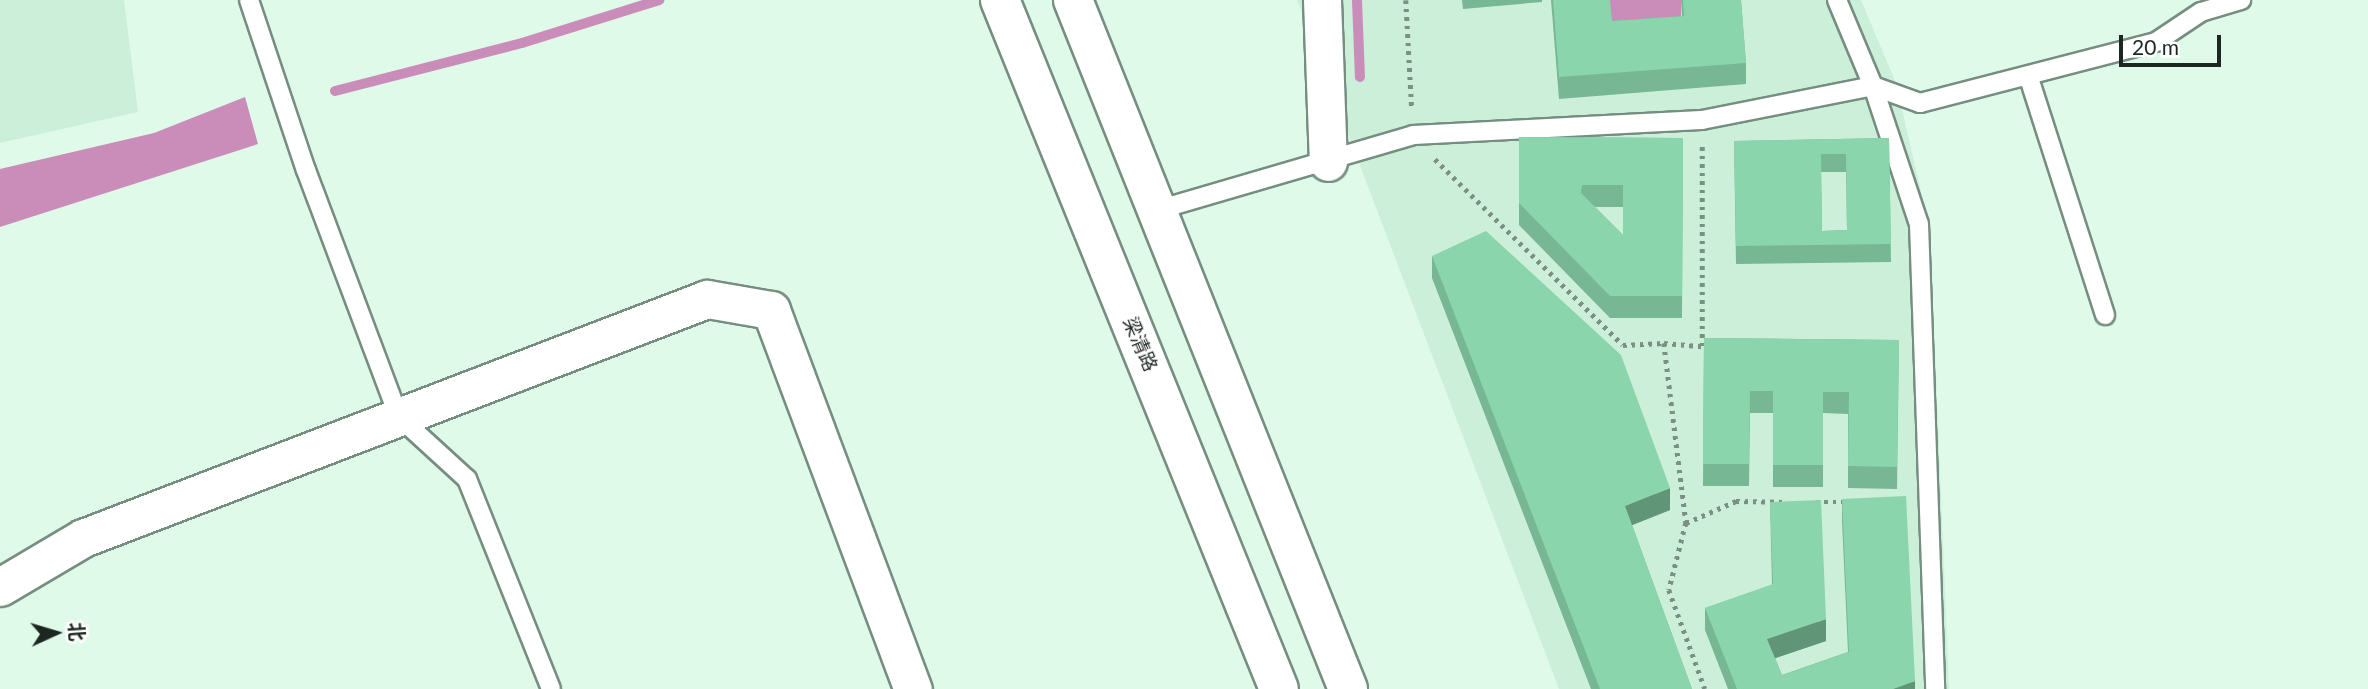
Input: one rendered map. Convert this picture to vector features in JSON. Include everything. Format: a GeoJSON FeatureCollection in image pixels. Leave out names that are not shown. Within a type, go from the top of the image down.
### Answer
{"type":"FeatureCollection","features":[{"type":"Feature","properties":{"kind":"main road","name":"梁清路"},"geometry":{"type":"LineString","coordinates":[[1000,0],[1279,689]]}},
{"type":"Feature","properties":{"kind":"main road"},"geometry":{"type":"LineString","coordinates":[[1073,0],[1348,689]]}},
{"type":"Feature","properties":{"kind":"street"},"geometry":{"type":"LineString","coordinates":[[1322,0],[1328,162]]}},
{"type":"Feature","properties":{"kind":"street"},"geometry":{"type":"LineString","coordinates":[[0,587],[83,538],[707,299],[771,310],[913,689]]}},
{"type":"Feature","properties":{"kind":"lane"},"geometry":{"type":"LineString","coordinates":[[249,0],[306,170],[399,417],[467,478],[551,689]]}},
{"type":"Feature","properties":{"kind":"lane"},"geometry":{"type":"LineString","coordinates":[[1836,0],[1872,86],[1919,224],[1935,689]]}},
{"type":"Feature","properties":{"kind":"lane"},"geometry":{"type":"LineString","coordinates":[[1157,210],[1413,135],[1702,120],[1872,86],[1920,103],[2029,78],[2156,42],[2199,6],[2241,0]]}},
{"type":"Feature","properties":{"kind":"lane"},"geometry":{"type":"LineString","coordinates":[[2029,78],[2105,315]]}},
{"type":"Feature","properties":{"kind":"path"},"geometry":{"type":"LineString","coordinates":[[1406,0],[1413,135],[1479,207],[1623,345],[1664,343],[1716,346]]}},
{"type":"Feature","properties":{"kind":"path"},"geometry":{"type":"LineString","coordinates":[[1702,120],[1702,346]]}},
{"type":"Feature","properties":{"kind":"path"},"geometry":{"type":"LineString","coordinates":[[1664,343],[1685,523],[1669,590],[1705,689]]}},
{"type":"Feature","properties":{"kind":"path"},"geometry":{"type":"LineString","coordinates":[[1685,523],[1736,501],[1791,502]]}},
{"type":"Feature","properties":{"kind":"path"},"geometry":{"type":"LineString","coordinates":[[1804,502],[1859,502]]}},
{"type":"Feature","properties":{"kind":"shaded area"},"geometry":{"type":"Polygon","coordinates":[[[0,0],[124,0],[138,112],[0,143],[0,0]]]}},
{"type":"Feature","properties":{"kind":"shaded area"},"geometry":{"type":"Polygon","coordinates":[[[1297,0],[1861,0],[1896,83],[1930,231],[1949,689],[1559,689],[1297,0]]]}},
{"type":"Feature","properties":{"kind":"shaded area"},"geometry":{"type":"Polygon","coordinates":[[[1608,0],[1681,0],[1681,43],[1608,43],[1608,0]]]}},
{"type":"Feature","properties":{"kind":"shaded area"},"geometry":{"type":"Polygon","coordinates":[[[245,97],[258,144],[0,227],[0,169],[154,133],[245,97]]]}},
{"type":"Feature","properties":{"kind":"building"},"geometry":{"type":"Polygon","coordinates":[[[1553,0],[1610,0],[1612,21],[1684,16],[1683,0],[1741,0],[1746,63],[1559,77],[1553,0]]]}},
{"type":"Feature","properties":{"kind":"building"},"geometry":{"type":"Polygon","coordinates":[[[1519,137],[1683,138],[1682,296],[1610,296],[1519,203],[1519,137]],[[1582,185],[1581,193],[1623,235],[1623,185],[1582,185]]]}},
{"type":"Feature","properties":{"kind":"building"},"geometry":{"type":"Polygon","coordinates":[[[1889,138],[1891,244],[1736,246],[1734,141],[1889,138]],[[1821,154],[1822,231],[1847,230],[1846,154],[1821,154]]]}},
{"type":"Feature","properties":{"kind":"building"},"geometry":{"type":"Polygon","coordinates":[[[1486,231],[1621,355],[1670,488],[1625,506],[1692,689],[1600,689],[1432,256],[1486,231]]]}},
{"type":"Feature","properties":{"kind":"building"},"geometry":{"type":"Polygon","coordinates":[[[1704,338],[1899,340],[1897,467],[1848,466],[1849,392],[1823,392],[1823,465],[1773,465],[1773,391],[1750,391],[1749,464],[1703,464],[1704,338]]]}},
{"type":"Feature","properties":{"kind":"building"},"geometry":{"type":"Polygon","coordinates":[[[1906,496],[1915,681],[1893,689],[1737,689],[1705,608],[1773,584],[1770,502],[1821,500],[1826,619],[1767,639],[1782,675],[1849,652],[1842,499],[1906,496]]]}},
{"type":"Feature","properties":{"kind":"waterway"},"geometry":{"type":"LineString","coordinates":[[335,91],[522,43],[659,0]]}},
{"type":"Feature","properties":{"kind":"waterway"},"geometry":{"type":"LineString","coordinates":[[1357,0],[1360,77]]}}]}
